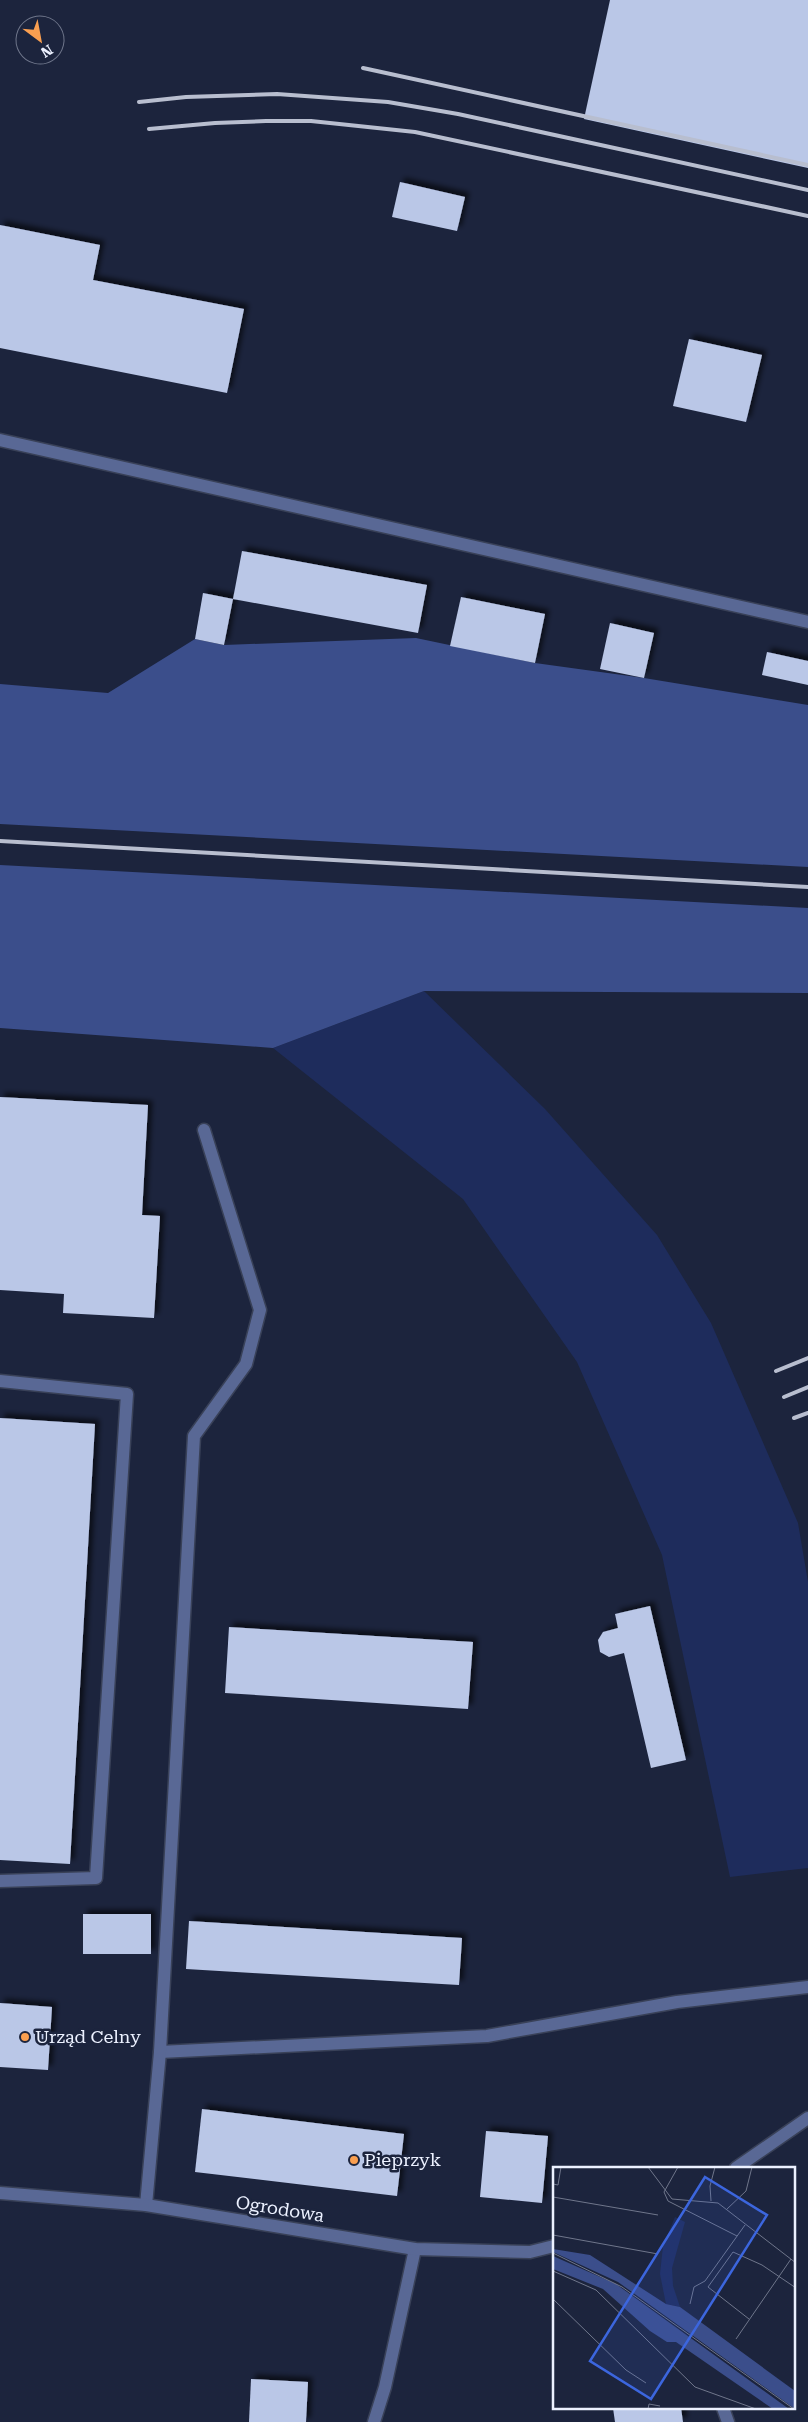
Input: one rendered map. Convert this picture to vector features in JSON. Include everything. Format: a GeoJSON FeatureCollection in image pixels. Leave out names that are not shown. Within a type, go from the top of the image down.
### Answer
{"type":"FeatureCollection","features":[{"type":"Feature","properties":{"kind":"street"},"geometry":{"type":"LineString","coordinates":[[0,440],[808,622]]}},
{"type":"Feature","properties":{"kind":"street"},"geometry":{"type":"LineString","coordinates":[[146,2205],[160,2052],[194,1436],[246,1364],[260,1310],[204,1130]]}},
{"type":"Feature","properties":{"kind":"street"},"geometry":{"type":"LineString","coordinates":[[0,1381],[127,1394],[96,1878],[0,1881]]}},
{"type":"Feature","properties":{"kind":"street"},"geometry":{"type":"LineString","coordinates":[[160,2052],[487,2036],[678,2002],[808,1987]]}},
{"type":"Feature","properties":{"kind":"street"},"geometry":{"type":"LineString","coordinates":[[737,2167],[808,2118]]}},
{"type":"Feature","properties":{"kind":"street","name":"Ogrodowa"},"geometry":{"type":"LineString","coordinates":[[0,2193],[146,2205],[414,2249],[530,2252],[553,2246]]}},
{"type":"Feature","properties":{"kind":"street"},"geometry":{"type":"LineString","coordinates":[[374,2422],[385,2387],[414,2249]]}},
{"type":"Feature","properties":{"kind":"street"},"geometry":{"type":"LineString","coordinates":[[724,2410],[728,2422]]}},
{"type":"Feature","properties":{"kind":"shaded area"},"geometry":{"type":"Polygon","coordinates":[[[416,638],[535,663],[644,678],[808,705],[808,867],[0,824],[0,684],[108,693],[195,639],[224,645],[416,638]]]}},
{"type":"Feature","properties":{"kind":"shaded area"},"geometry":{"type":"Polygon","coordinates":[[[0,865],[808,908],[808,993],[424,991],[273,1048],[0,1028],[0,865]]]}},
{"type":"Feature","properties":{"kind":"shaded area"},"geometry":{"type":"Polygon","coordinates":[[[424,991],[545,1109],[657,1235],[711,1323],[798,1523],[808,1582],[808,1868],[730,1877],[662,1555],[577,1362],[463,1199],[273,1048],[424,991]]]}},
{"type":"Feature","properties":{"kind":"building"},"geometry":{"type":"Polygon","coordinates":[[[610,0],[808,0],[808,168],[584,119],[610,0]]]}},
{"type":"Feature","properties":{"kind":"building"},"geometry":{"type":"Polygon","coordinates":[[[400,182],[465,197],[457,231],[392,217],[400,182]]]}},
{"type":"Feature","properties":{"kind":"building"},"geometry":{"type":"Polygon","coordinates":[[[0,225],[100,245],[93,280],[244,309],[227,393],[0,348],[0,225]]]}},
{"type":"Feature","properties":{"kind":"building"},"geometry":{"type":"Polygon","coordinates":[[[689,339],[762,355],[746,422],[673,406],[689,339]]]}},
{"type":"Feature","properties":{"kind":"building"},"geometry":{"type":"Polygon","coordinates":[[[242,551],[427,585],[418,633],[233,599],[242,551]]]}},
{"type":"Feature","properties":{"kind":"building"},"geometry":{"type":"Polygon","coordinates":[[[203,593],[233,599],[224,645],[195,639],[203,593]]]}},
{"type":"Feature","properties":{"kind":"building"},"geometry":{"type":"Polygon","coordinates":[[[461,597],[545,614],[535,663],[450,646],[461,597]]]}},
{"type":"Feature","properties":{"kind":"building"},"geometry":{"type":"Polygon","coordinates":[[[610,623],[654,633],[644,678],[600,669],[610,623]]]}},
{"type":"Feature","properties":{"kind":"building"},"geometry":{"type":"Polygon","coordinates":[[[767,652],[808,661],[808,685],[762,675],[767,652]]]}},
{"type":"Feature","properties":{"kind":"building"},"geometry":{"type":"Polygon","coordinates":[[[0,1097],[148,1105],[142,1215],[160,1216],[154,1318],[63,1313],[64,1294],[0,1290],[0,1097]]]}},
{"type":"Feature","properties":{"kind":"building"},"geometry":{"type":"Polygon","coordinates":[[[0,1418],[95,1424],[70,1864],[0,1860],[0,1418]]]}},
{"type":"Feature","properties":{"kind":"building"},"geometry":{"type":"Polygon","coordinates":[[[650,1606],[686,1760],[651,1768],[624,1653],[609,1657],[600,1652],[598,1640],[603,1632],[618,1628],[615,1614],[650,1606]]]}},
{"type":"Feature","properties":{"kind":"building"},"geometry":{"type":"Polygon","coordinates":[[[229,1627],[473,1642],[468,1709],[225,1693],[229,1627]]]}},
{"type":"Feature","properties":{"kind":"building"},"geometry":{"type":"Polygon","coordinates":[[[83,1914],[151,1914],[151,1954],[83,1954],[83,1914]]]}},
{"type":"Feature","properties":{"kind":"building"},"geometry":{"type":"Polygon","coordinates":[[[189,1921],[462,1938],[459,1985],[186,1969],[189,1921]]]}},
{"type":"Feature","properties":{"kind":"building","name":"Urząd Celny"},"geometry":{"type":"Polygon","coordinates":[[[0,2003],[52,2007],[48,2070],[0,2067],[0,2003]]]}},
{"type":"Feature","properties":{"kind":"building"},"geometry":{"type":"Polygon","coordinates":[[[202,2109],[404,2134],[397,2196],[195,2172],[202,2109]]]}},
{"type":"Feature","properties":{"kind":"building"},"geometry":{"type":"Polygon","coordinates":[[[486,2131],[548,2136],[542,2203],[480,2197],[486,2131]]]}},
{"type":"Feature","properties":{"kind":"building"},"geometry":{"type":"Polygon","coordinates":[[[251,2379],[308,2382],[306,2422],[249,2422],[251,2379]]]}},
{"type":"Feature","properties":{"kind":"building"},"geometry":{"type":"Polygon","coordinates":[[[613,2410],[681,2410],[683,2422],[615,2422],[613,2410]]]}},
{"type":"Feature","properties":{"kind":"railway"},"geometry":{"type":"LineString","coordinates":[[363,68],[808,165]]}},
{"type":"Feature","properties":{"kind":"railway"},"geometry":{"type":"LineString","coordinates":[[139,102],[186,97],[277,94],[388,102],[458,114],[808,190]]}},
{"type":"Feature","properties":{"kind":"railway"},"geometry":{"type":"LineString","coordinates":[[149,129],[215,123],[311,121],[415,132],[808,216]]}},
{"type":"Feature","properties":{"kind":"railway"},"geometry":{"type":"LineString","coordinates":[[0,841],[808,887]]}},
{"type":"Feature","properties":{"kind":"railway"},"geometry":{"type":"LineString","coordinates":[[776,1371],[808,1358]]}},
{"type":"Feature","properties":{"kind":"railway"},"geometry":{"type":"LineString","coordinates":[[784,1397],[808,1387]]}},
{"type":"Feature","properties":{"kind":"railway"},"geometry":{"type":"LineString","coordinates":[[794,1418],[808,1413]]}},
{"type":"Feature","properties":{"kind":"place","name":"Urząd Celny"},"geometry":{"type":"Point","coordinates":[25,2037]}},
{"type":"Feature","properties":{"kind":"place","name":"Pieprzyk"},"geometry":{"type":"Point","coordinates":[354,2160]}}]}
